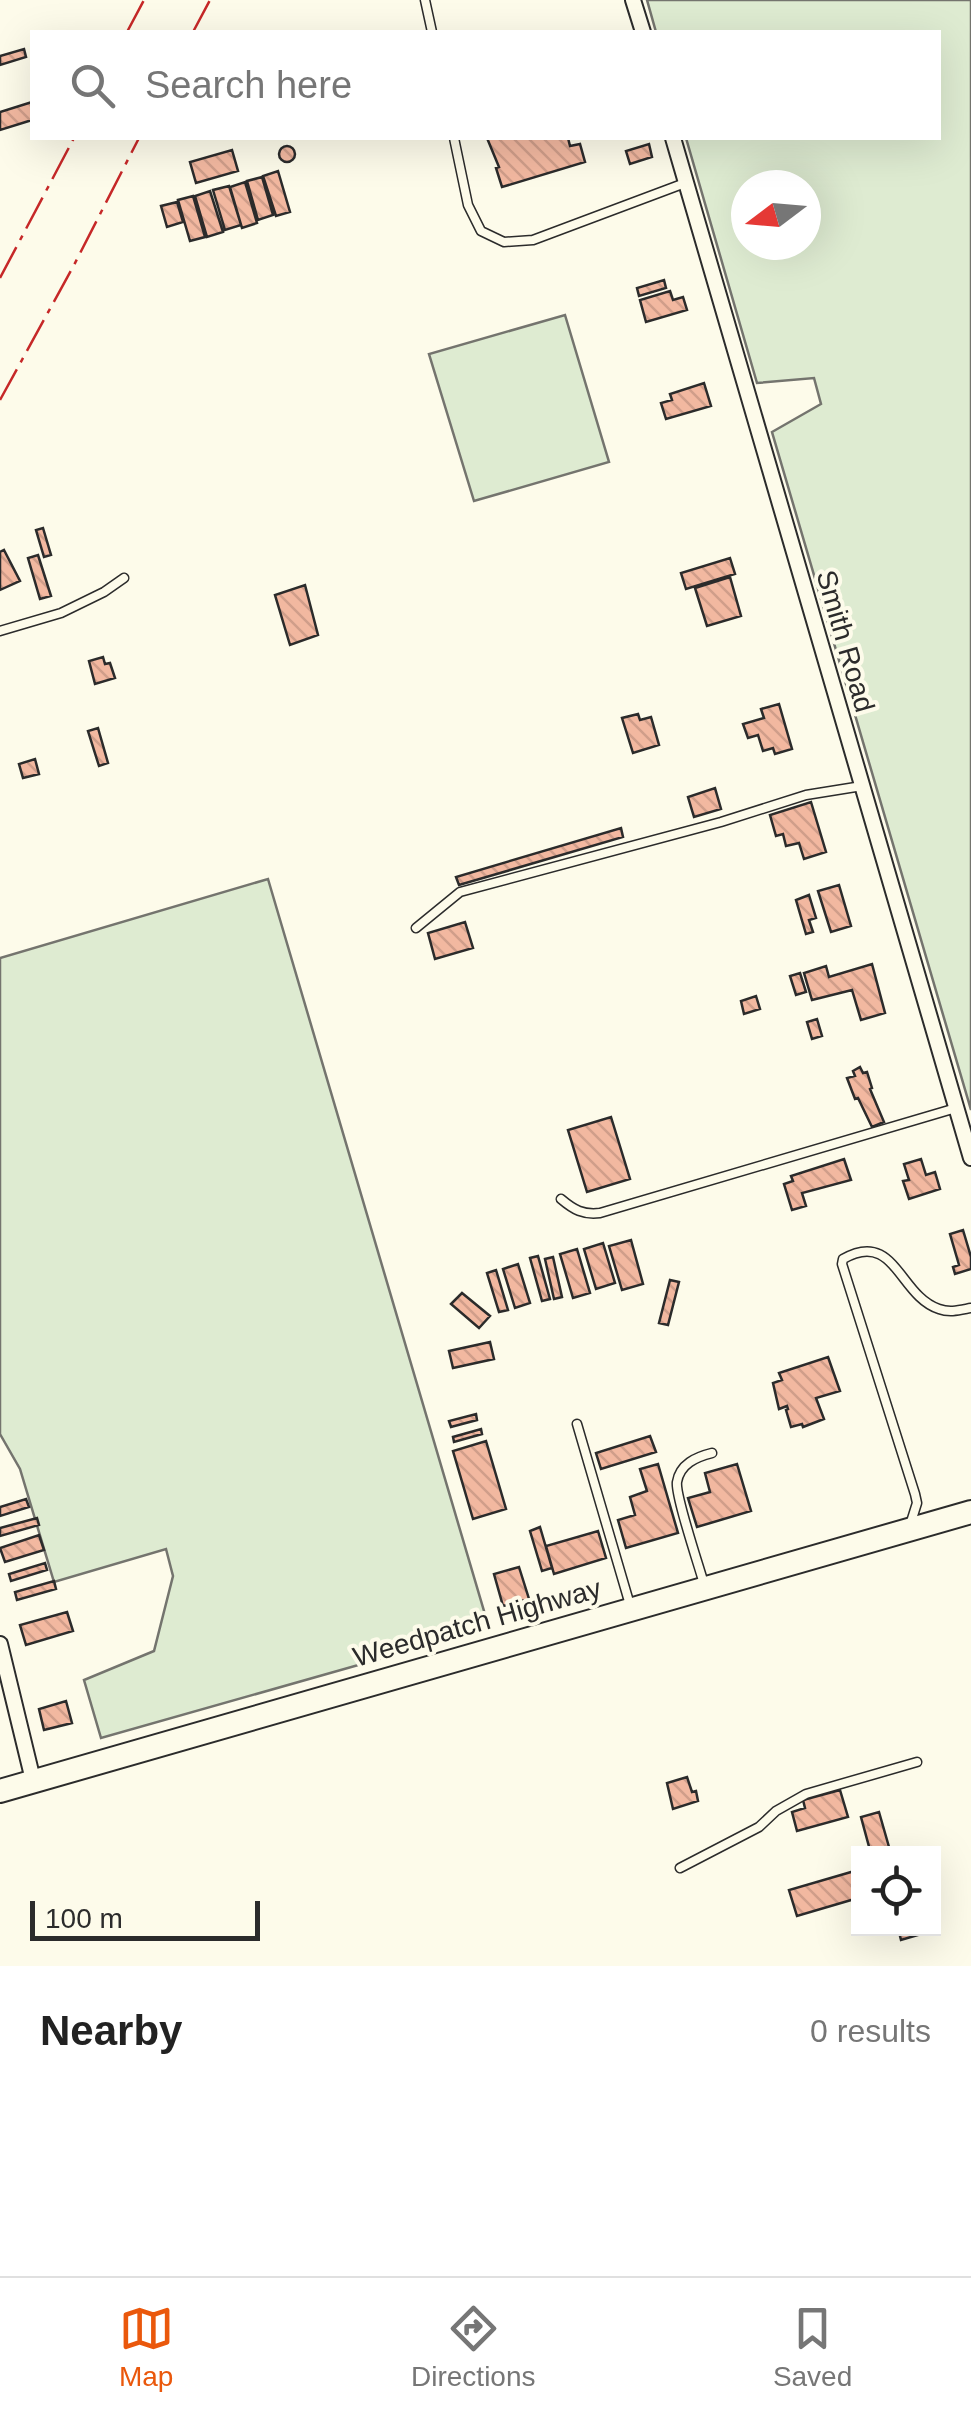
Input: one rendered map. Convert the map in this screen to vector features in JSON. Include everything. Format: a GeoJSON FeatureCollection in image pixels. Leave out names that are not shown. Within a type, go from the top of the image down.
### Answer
{"type":"FeatureCollection","features":[{"type":"Feature","properties":{"kind":"main road","name":"Weedpatch Highway"},"geometry":{"type":"LineString","coordinates":[[0,1791],[971,1512]]}},
{"type":"Feature","properties":{"kind":"street"},"geometry":{"type":"LineString","coordinates":[[633,0],[642,30]]}},
{"type":"Feature","properties":{"kind":"street","name":"Smith Road"},"geometry":{"type":"LineString","coordinates":[[674,140],[971,1158]]}},
{"type":"Feature","properties":{"kind":"street"},"geometry":{"type":"LineString","coordinates":[[0,1644],[33,1780]]}},
{"type":"Feature","properties":{"kind":"lane"},"geometry":{"type":"LineString","coordinates":[[425,0],[432,30]]}},
{"type":"Feature","properties":{"kind":"lane"},"geometry":{"type":"LineString","coordinates":[[454,140],[468,205],[481,231],[504,242],[534,240],[686,183]]}},
{"type":"Feature","properties":{"kind":"lane"},"geometry":{"type":"LineString","coordinates":[[0,631],[62,613],[124,578]]}},
{"type":"Feature","properties":{"kind":"lane"},"geometry":{"type":"LineString","coordinates":[[416,928],[460,892],[721,822],[806,795],[862,786]]}},
{"type":"Feature","properties":{"kind":"lane"},"geometry":{"type":"LineString","coordinates":[[561,1199],[577,1211],[600,1213],[956,1108]]}},
{"type":"Feature","properties":{"kind":"lane"},"geometry":{"type":"LineString","coordinates":[[906,1530],[915,1512],[915,1494],[843,1258],[864,1250],[875,1252],[890,1261],[907,1284],[936,1308],[971,1308]]}},
{"type":"Feature","properties":{"kind":"lane"},"geometry":{"type":"LineString","coordinates":[[577,1424],[632,1609]]}},
{"type":"Feature","properties":{"kind":"lane"},"geometry":{"type":"LineString","coordinates":[[705,1588],[676,1485],[682,1468],[696,1457],[712,1452]]}},
{"type":"Feature","properties":{"kind":"lane"},"geometry":{"type":"LineString","coordinates":[[680,1868],[759,1827],[776,1811],[806,1794],[917,1762]]}},
{"type":"Feature","properties":{"kind":"green space"},"geometry":{"type":"Polygon","coordinates":[[[647,0],[971,0],[971,1110],[772,432],[821,404],[814,378],[757,383],[687,140],[941,140],[941,30],[655,30],[647,0]]]}},
{"type":"Feature","properties":{"kind":"green space"},"geometry":{"type":"Polygon","coordinates":[[[565,315],[609,462],[474,501],[429,354],[565,315]]]}},
{"type":"Feature","properties":{"kind":"green space"},"geometry":{"type":"Polygon","coordinates":[[[268,879],[489,1628],[101,1738],[84,1680],[154,1651],[173,1576],[166,1549],[54,1582],[20,1469],[0,1434],[0,958],[268,879]]]}},
{"type":"Feature","properties":{"kind":"building"},"geometry":{"type":"Polygon","coordinates":[[[24,49],[26,57],[0,65],[0,56],[24,49]]]}},
{"type":"Feature","properties":{"kind":"building"},"geometry":{"type":"Polygon","coordinates":[[[30,103],[30,121],[0,130],[0,112],[30,103]]]}},
{"type":"Feature","properties":{"kind":"building"},"geometry":{"type":"Polygon","coordinates":[[[488,140],[568,140],[570,146],[580,144],[585,162],[502,187],[496,168],[499,167],[488,140]]]}},
{"type":"Feature","properties":{"kind":"building"},"geometry":{"type":"Polygon","coordinates":[[[649,144],[652,157],[630,164],[626,151],[649,144]]]}},
{"type":"Feature","properties":{"kind":"building"},"geometry":{"type":"Polygon","coordinates":[[[287,146],[295,154],[287,162],[279,154],[287,146]]]}},
{"type":"Feature","properties":{"kind":"building"},"geometry":{"type":"Polygon","coordinates":[[[232,150],[238,171],[196,183],[190,162],[232,150]]]}},
{"type":"Feature","properties":{"kind":"building"},"geometry":{"type":"Polygon","coordinates":[[[278,171],[290,212],[276,216],[263,176],[278,171]]]}},
{"type":"Feature","properties":{"kind":"building"},"geometry":{"type":"Polygon","coordinates":[[[262,177],[273,215],[258,220],[247,181],[262,177]]]}},
{"type":"Feature","properties":{"kind":"building"},"geometry":{"type":"Polygon","coordinates":[[[245,182],[257,223],[242,228],[230,187],[245,182]]]}},
{"type":"Feature","properties":{"kind":"building"},"geometry":{"type":"Polygon","coordinates":[[[229,186],[241,225],[225,230],[213,190],[229,186]]]}},
{"type":"Feature","properties":{"kind":"building"},"geometry":{"type":"Polygon","coordinates":[[[210,191],[223,232],[207,237],[195,196],[210,191]]]}},
{"type":"Feature","properties":{"kind":"building"},"geometry":{"type":"Polygon","coordinates":[[[193,196],[205,237],[190,241],[178,200],[193,196]]]}},
{"type":"Feature","properties":{"kind":"building"},"geometry":{"type":"Polygon","coordinates":[[[177,202],[183,222],[167,227],[161,206],[177,202]]]}},
{"type":"Feature","properties":{"kind":"building"},"geometry":{"type":"Polygon","coordinates":[[[664,280],[666,288],[639,296],[637,288],[664,280]]]}},
{"type":"Feature","properties":{"kind":"building"},"geometry":{"type":"Polygon","coordinates":[[[670,291],[673,300],[683,297],[687,310],[646,322],[640,300],[670,291]]]}},
{"type":"Feature","properties":{"kind":"building"},"geometry":{"type":"Polygon","coordinates":[[[704,383],[711,406],[666,419],[661,403],[672,400],[670,394],[704,383]]]}},
{"type":"Feature","properties":{"kind":"building"},"geometry":{"type":"Polygon","coordinates":[[[43,528],[51,555],[44,557],[36,530],[43,528]]]}},
{"type":"Feature","properties":{"kind":"building"},"geometry":{"type":"Polygon","coordinates":[[[4,550],[20,581],[0,590],[0,552],[4,550]]]}},
{"type":"Feature","properties":{"kind":"building"},"geometry":{"type":"Polygon","coordinates":[[[38,555],[51,596],[40,599],[28,558],[38,555]]]}},
{"type":"Feature","properties":{"kind":"building"},"geometry":{"type":"Polygon","coordinates":[[[730,558],[735,574],[686,589],[681,573],[730,558]]]}},
{"type":"Feature","properties":{"kind":"building"},"geometry":{"type":"Polygon","coordinates":[[[730,577],[741,616],[707,626],[695,588],[730,577]]]}},
{"type":"Feature","properties":{"kind":"building"},"geometry":{"type":"Polygon","coordinates":[[[305,585],[318,635],[290,645],[275,595],[305,585]]]}},
{"type":"Feature","properties":{"kind":"building"},"geometry":{"type":"Polygon","coordinates":[[[103,657],[105,664],[110,663],[115,678],[95,684],[89,661],[103,657]]]}},
{"type":"Feature","properties":{"kind":"building"},"geometry":{"type":"Polygon","coordinates":[[[779,704],[792,749],[775,754],[773,748],[763,751],[758,735],[748,738],[743,724],[764,718],[761,709],[779,704]]]}},
{"type":"Feature","properties":{"kind":"building"},"geometry":{"type":"Polygon","coordinates":[[[638,714],[640,720],[651,717],[659,745],[633,753],[622,718],[638,714]]]}},
{"type":"Feature","properties":{"kind":"building"},"geometry":{"type":"Polygon","coordinates":[[[98,728],[108,763],[99,766],[88,731],[98,728]]]}},
{"type":"Feature","properties":{"kind":"building"},"geometry":{"type":"Polygon","coordinates":[[[35,759],[39,774],[23,778],[19,764],[35,759]]]}},
{"type":"Feature","properties":{"kind":"building"},"geometry":{"type":"Polygon","coordinates":[[[715,788],[721,809],[694,817],[688,797],[715,788]]]}},
{"type":"Feature","properties":{"kind":"building"},"geometry":{"type":"Polygon","coordinates":[[[811,802],[826,852],[804,859],[799,843],[786,846],[783,834],[776,836],[770,815],[811,802]]]}},
{"type":"Feature","properties":{"kind":"building"},"geometry":{"type":"Polygon","coordinates":[[[621,828],[623,837],[459,885],[456,877],[621,828]]]}},
{"type":"Feature","properties":{"kind":"building"},"geometry":{"type":"Polygon","coordinates":[[[839,885],[851,926],[831,932],[818,891],[839,885]]]}},
{"type":"Feature","properties":{"kind":"building"},"geometry":{"type":"Polygon","coordinates":[[[809,895],[816,918],[809,920],[813,932],[806,934],[796,900],[809,895]]]}},
{"type":"Feature","properties":{"kind":"building"},"geometry":{"type":"Polygon","coordinates":[[[465,922],[473,948],[435,959],[428,933],[465,922]]]}},
{"type":"Feature","properties":{"kind":"building"},"geometry":{"type":"Polygon","coordinates":[[[872,964],[885,1013],[861,1020],[852,990],[812,1000],[804,973],[826,966],[829,977],[872,964]]]}},
{"type":"Feature","properties":{"kind":"building"},"geometry":{"type":"Polygon","coordinates":[[[800,973],[806,992],[796,995],[790,976],[800,973]]]}},
{"type":"Feature","properties":{"kind":"building"},"geometry":{"type":"Polygon","coordinates":[[[756,996],[760,1009],[744,1014],[741,1001],[756,996]]]}},
{"type":"Feature","properties":{"kind":"building"},"geometry":{"type":"Polygon","coordinates":[[[817,1019],[822,1036],[812,1039],[807,1022],[817,1019]]]}},
{"type":"Feature","properties":{"kind":"building"},"geometry":{"type":"Polygon","coordinates":[[[860,1067],[863,1073],[867,1072],[884,1122],[872,1127],[847,1078],[855,1076],[853,1071],[860,1067]]]}},
{"type":"Feature","properties":{"kind":"building"},"geometry":{"type":"Polygon","coordinates":[[[611,1117],[630,1179],[587,1192],[568,1130],[611,1117]]]}},
{"type":"Feature","properties":{"kind":"building"},"geometry":{"type":"Polygon","coordinates":[[[844,1159],[851,1180],[802,1193],[806,1206],[792,1210],[784,1184],[793,1181],[791,1176],[844,1159]]]}},
{"type":"Feature","properties":{"kind":"building"},"geometry":{"type":"Polygon","coordinates":[[[921,1159],[926,1175],[935,1172],[940,1189],[909,1199],[903,1181],[909,1180],[904,1164],[921,1159]]]}},
{"type":"Feature","properties":{"kind":"building"},"geometry":{"type":"Polygon","coordinates":[[[963,1230],[971,1269],[955,1274],[953,1267],[959,1265],[950,1234],[963,1230]]]}},
{"type":"Feature","properties":{"kind":"building"},"geometry":{"type":"Polygon","coordinates":[[[631,1240],[643,1284],[622,1290],[609,1246],[631,1240]]]}},
{"type":"Feature","properties":{"kind":"building"},"geometry":{"type":"Polygon","coordinates":[[[603,1243],[615,1283],[596,1289],[584,1249],[603,1243]]]}},
{"type":"Feature","properties":{"kind":"building"},"geometry":{"type":"Polygon","coordinates":[[[577,1249],[590,1293],[573,1298],[560,1254],[577,1249]]]}},
{"type":"Feature","properties":{"kind":"building"},"geometry":{"type":"Polygon","coordinates":[[[538,1256],[550,1299],[542,1301],[530,1258],[538,1256]]]}},
{"type":"Feature","properties":{"kind":"building"},"geometry":{"type":"Polygon","coordinates":[[[553,1257],[562,1297],[554,1299],[545,1259],[553,1257]]]}},
{"type":"Feature","properties":{"kind":"building"},"geometry":{"type":"Polygon","coordinates":[[[518,1264],[530,1303],[515,1308],[503,1269],[518,1264]]]}},
{"type":"Feature","properties":{"kind":"building"},"geometry":{"type":"Polygon","coordinates":[[[496,1270],[508,1310],[499,1312],[487,1273],[496,1270]]]}},
{"type":"Feature","properties":{"kind":"building"},"geometry":{"type":"Polygon","coordinates":[[[670,1280],[679,1282],[668,1325],[659,1323],[670,1280]]]}},
{"type":"Feature","properties":{"kind":"building"},"geometry":{"type":"Polygon","coordinates":[[[462,1293],[490,1316],[479,1328],[451,1304],[462,1293]]]}},
{"type":"Feature","properties":{"kind":"building"},"geometry":{"type":"Polygon","coordinates":[[[490,1342],[494,1359],[453,1368],[449,1351],[490,1342]]]}},
{"type":"Feature","properties":{"kind":"building"},"geometry":{"type":"Polygon","coordinates":[[[828,1357],[840,1391],[816,1398],[824,1419],[791,1427],[787,1406],[779,1409],[773,1383],[782,1380],[779,1373],[828,1357]]]}},
{"type":"Feature","properties":{"kind":"building"},"geometry":{"type":"Polygon","coordinates":[[[476,1414],[477,1420],[451,1427],[449,1421],[476,1414]]]}},
{"type":"Feature","properties":{"kind":"building"},"geometry":{"type":"Polygon","coordinates":[[[481,1429],[482,1434],[454,1442],[453,1437],[481,1429]]]}},
{"type":"Feature","properties":{"kind":"building"},"geometry":{"type":"Polygon","coordinates":[[[650,1436],[656,1452],[601,1469],[596,1453],[650,1436]]]}},
{"type":"Feature","properties":{"kind":"building"},"geometry":{"type":"Polygon","coordinates":[[[486,1441],[506,1509],[473,1519],[453,1451],[486,1441]]]}},
{"type":"Feature","properties":{"kind":"building"},"geometry":{"type":"Polygon","coordinates":[[[658,1464],[678,1533],[626,1548],[618,1520],[635,1515],[630,1497],[647,1491],[640,1469],[658,1464]]]}},
{"type":"Feature","properties":{"kind":"building"},"geometry":{"type":"Polygon","coordinates":[[[737,1464],[751,1511],[697,1527],[688,1498],[710,1492],[705,1473],[737,1464]]]}},
{"type":"Feature","properties":{"kind":"building"},"geometry":{"type":"Polygon","coordinates":[[[26,1499],[29,1507],[0,1516],[0,1507],[26,1499]]]}},
{"type":"Feature","properties":{"kind":"building"},"geometry":{"type":"Polygon","coordinates":[[[37,1518],[39,1525],[0,1536],[0,1528],[37,1518]]]}},
{"type":"Feature","properties":{"kind":"building"},"geometry":{"type":"Polygon","coordinates":[[[540,1527],[552,1568],[542,1571],[530,1531],[540,1527]]]}},
{"type":"Feature","properties":{"kind":"building"},"geometry":{"type":"Polygon","coordinates":[[[598,1531],[606,1558],[554,1574],[546,1546],[598,1531]]]}},
{"type":"Feature","properties":{"kind":"building"},"geometry":{"type":"Polygon","coordinates":[[[39,1535],[44,1550],[5,1562],[0,1548],[39,1535]]]}},
{"type":"Feature","properties":{"kind":"building"},"geometry":{"type":"Polygon","coordinates":[[[45,1563],[47,1570],[11,1581],[9,1574],[45,1563]]]}},
{"type":"Feature","properties":{"kind":"building"},"geometry":{"type":"Polygon","coordinates":[[[519,1567],[529,1599],[503,1606],[494,1574],[519,1567]]]}},
{"type":"Feature","properties":{"kind":"building"},"geometry":{"type":"Polygon","coordinates":[[[54,1581],[56,1589],[17,1600],[15,1592],[54,1581]]]}},
{"type":"Feature","properties":{"kind":"building"},"geometry":{"type":"Polygon","coordinates":[[[67,1612],[73,1631],[26,1645],[20,1625],[67,1612]]]}},
{"type":"Feature","properties":{"kind":"building"},"geometry":{"type":"Polygon","coordinates":[[[66,1701],[72,1723],[44,1730],[39,1709],[66,1701]]]}},
{"type":"Feature","properties":{"kind":"building"},"geometry":{"type":"Polygon","coordinates":[[[687,1777],[698,1801],[673,1809],[667,1783],[687,1777]]]}},
{"type":"Feature","properties":{"kind":"building"},"geometry":{"type":"Polygon","coordinates":[[[840,1790],[848,1817],[797,1831],[792,1812],[805,1808],[803,1800],[840,1790]]]}},
{"type":"Feature","properties":{"kind":"building"},"geometry":{"type":"Polygon","coordinates":[[[879,1812],[889,1846],[869,1846],[861,1817],[879,1812]]]}},
{"type":"Feature","properties":{"kind":"building"},"geometry":{"type":"Polygon","coordinates":[[[851,1872],[851,1900],[797,1916],[789,1890],[851,1872]]]}},
{"type":"Feature","properties":{"kind":"power"},"geometry":{"type":"LineString","coordinates":[[128,30],[144,0]]}},
{"type":"Feature","properties":{"kind":"power"},"geometry":{"type":"LineString","coordinates":[[194,30],[210,0]]}},
{"type":"Feature","properties":{"kind":"power"},"geometry":{"type":"LineString","coordinates":[[0,278],[73,140]]}},
{"type":"Feature","properties":{"kind":"power"},"geometry":{"type":"LineString","coordinates":[[0,400],[138,140]]}}]}
